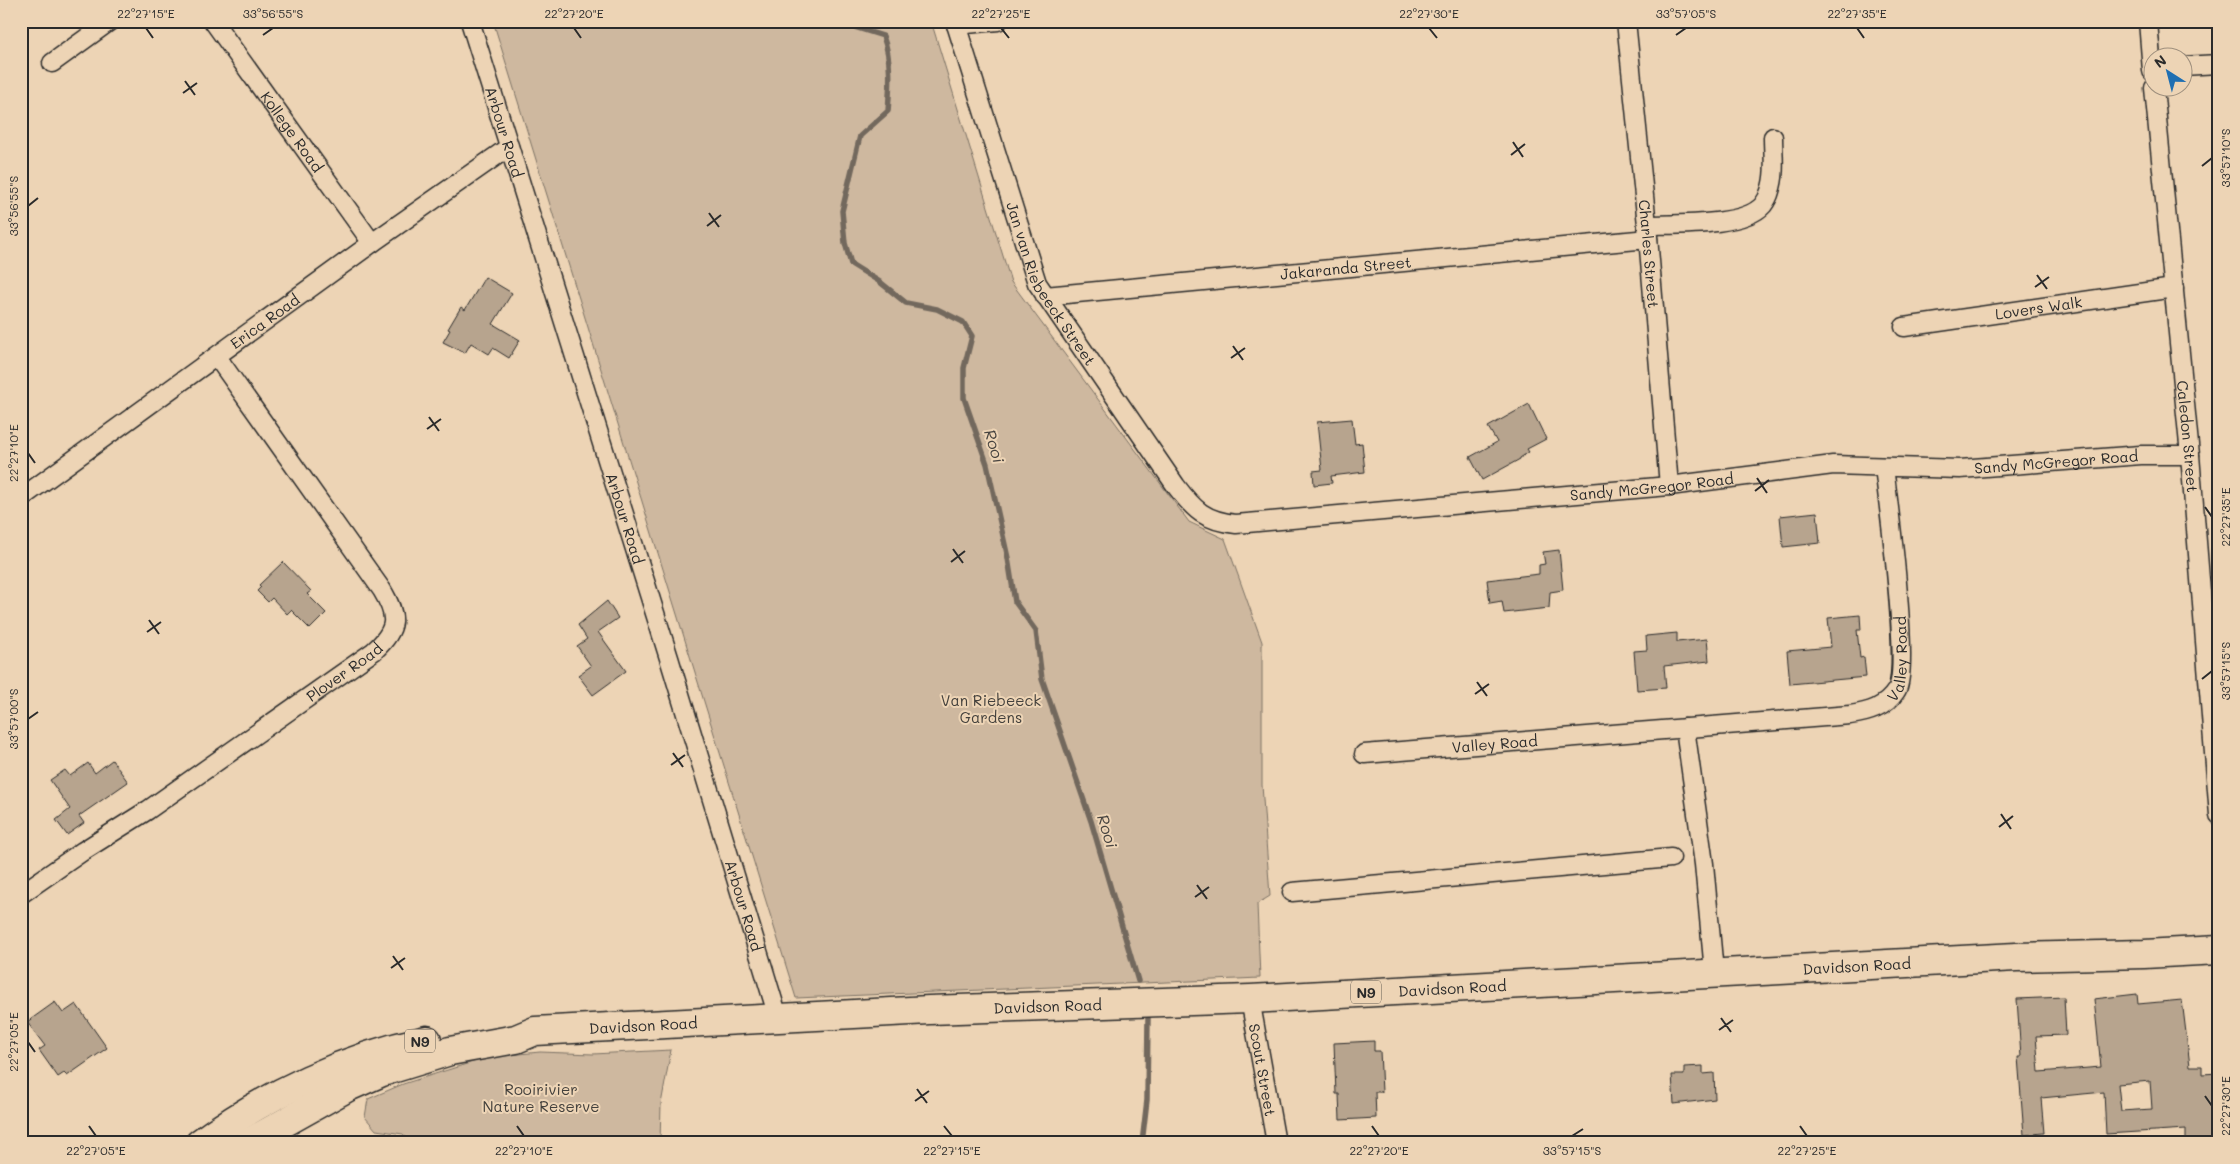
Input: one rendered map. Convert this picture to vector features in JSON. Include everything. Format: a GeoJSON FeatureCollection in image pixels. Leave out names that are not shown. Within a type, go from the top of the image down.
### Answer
{"type":"FeatureCollection","features":[{"type":"Feature","properties":{"kind":"highway","name":"Davidson Road"},"geometry":{"type":"LineString","coordinates":[[200,1143],[236,1119],[278,1095],[321,1074],[374,1054],[413,1043],[479,1029],[516,1027],[535,1031],[778,1017],[1250,998],[2016,956],[2144,954],[2219,950]]}},
{"type":"Feature","properties":{"kind":"highway","name":"Davidson Road"},"geometry":{"type":"LineString","coordinates":[[248,1143],[348,1087],[382,1072],[450,1051],[516,1038],[535,1031]]}},
{"type":"Feature","properties":{"kind":"street"},"geometry":{"type":"LineString","coordinates":[[52,63],[110,21]]}},
{"type":"Feature","properties":{"kind":"street","name":"Kollege Road"},"geometry":{"type":"LineString","coordinates":[[213,21],[372,243]]}},
{"type":"Feature","properties":{"kind":"street","name":"Arbour Road"},"geometry":{"type":"LineString","coordinates":[[470,21],[669,658],[778,1017]]}},
{"type":"Feature","properties":{"kind":"street"},"geometry":{"type":"LineString","coordinates":[[955,23],[998,21]]}},
{"type":"Feature","properties":{"kind":"street","name":"Charles Street"},"geometry":{"type":"LineString","coordinates":[[1626,21],[1648,232],[1669,486]]}},
{"type":"Feature","properties":{"kind":"street"},"geometry":{"type":"LineString","coordinates":[[2148,21],[2150,48]]}},
{"type":"Feature","properties":{"kind":"street","name":"Jan van Riebeeck Street"},"geometry":{"type":"LineString","coordinates":[[955,23],[1030,266],[1037,283],[1176,486],[1196,510],[1204,516]]}},
{"type":"Feature","properties":{"kind":"street"},"geometry":{"type":"LineString","coordinates":[[2192,65],[2219,64]]}},
{"type":"Feature","properties":{"kind":"street","name":"Caledon Street"},"geometry":{"type":"LineString","coordinates":[[2155,98],[2190,455],[2219,814]]}},
{"type":"Feature","properties":{"kind":"street","name":"Jakaranda Street"},"geometry":{"type":"LineString","coordinates":[[1045,296],[1648,232],[1736,218],[1759,209],[1764,204],[1773,181],[1773,137]]}},
{"type":"Feature","properties":{"kind":"street","name":"Erica Road"},"geometry":{"type":"LineString","coordinates":[[21,498],[217,358],[372,243],[509,147]]}},
{"type":"Feature","properties":{"kind":"street","name":"Lovers Walk"},"geometry":{"type":"LineString","coordinates":[[1904,327],[2174,288]]}},
{"type":"Feature","properties":{"kind":"street","name":"Plover Road"},"geometry":{"type":"LineString","coordinates":[[21,894],[83,851],[148,810],[374,651],[390,631],[394,612],[382,590],[217,358]]}},
{"type":"Feature","properties":{"kind":"street","name":"Sandy McGregor Road"},"geometry":{"type":"LineString","coordinates":[[1204,516],[1216,521],[1236,524],[1669,486],[1833,465],[1960,469],[2141,455],[2190,455]]}},
{"type":"Feature","properties":{"kind":"street","name":"Valley Road"},"geometry":{"type":"LineString","coordinates":[[1364,754],[1850,715],[1869,712],[1881,706],[1897,691],[1901,681],[1900,621],[1884,467]]}},
{"type":"Feature","properties":{"kind":"street"},"geometry":{"type":"LineString","coordinates":[[1685,728],[1704,864],[1714,972]]}},
{"type":"Feature","properties":{"kind":"street"},"geometry":{"type":"LineString","coordinates":[[1292,892],[1671,858]]}},
{"type":"Feature","properties":{"kind":"street","name":"Scout Street"},"geometry":{"type":"LineString","coordinates":[[1250,998],[1276,1143]]}},
{"type":"Feature","properties":{"kind":"green space","name":"Van Riebeeck Gardens"},"geometry":{"type":"Polygon","coordinates":[[[493,21],[931,21],[1011,282],[1189,522],[1225,539],[1262,642],[1262,785],[1270,896],[1257,904],[1260,978],[796,998],[493,21]]]}},
{"type":"Feature","properties":{"kind":"green space","name":"Rooirivier Nature Reserve"},"geometry":{"type":"Polygon","coordinates":[[[671,1050],[661,1104],[660,1143],[412,1143],[403,1134],[376,1130],[365,1117],[368,1099],[403,1084],[489,1057],[540,1052],[593,1054],[671,1050]]]}},
{"type":"Feature","properties":{"kind":"building"},"geometry":{"type":"Polygon","coordinates":[[[485,277],[512,293],[493,324],[520,340],[509,358],[493,348],[489,354],[471,343],[465,353],[443,342],[461,307],[465,310],[485,277]]]}},
{"type":"Feature","properties":{"kind":"building"},"geometry":{"type":"Polygon","coordinates":[[[1529,404],[1546,439],[1527,449],[1529,452],[1520,459],[1482,480],[1470,457],[1497,442],[1488,427],[1529,404]]]}},
{"type":"Feature","properties":{"kind":"building"},"geometry":{"type":"Polygon","coordinates":[[[1352,419],[1355,444],[1362,443],[1365,472],[1331,476],[1332,483],[1314,485],[1313,471],[1322,470],[1317,422],[1352,419]]]}},
{"type":"Feature","properties":{"kind":"building"},"geometry":{"type":"Polygon","coordinates":[[[1817,512],[1820,543],[1783,547],[1780,516],[1817,512]]]}},
{"type":"Feature","properties":{"kind":"building"},"geometry":{"type":"Polygon","coordinates":[[[1559,550],[1563,590],[1550,592],[1549,608],[1504,613],[1502,601],[1490,603],[1487,580],[1539,574],[1539,565],[1545,564],[1543,552],[1559,550]]]}},
{"type":"Feature","properties":{"kind":"building"},"geometry":{"type":"Polygon","coordinates":[[[283,562],[311,591],[307,594],[326,613],[310,629],[291,610],[287,614],[272,598],[268,602],[257,591],[261,587],[259,585],[283,562]]]}},
{"type":"Feature","properties":{"kind":"building"},"geometry":{"type":"Polygon","coordinates":[[[607,601],[618,618],[598,632],[626,671],[593,695],[578,675],[591,666],[577,646],[587,639],[578,625],[607,601]]]}},
{"type":"Feature","properties":{"kind":"building"},"geometry":{"type":"Polygon","coordinates":[[[1860,615],[1861,630],[1857,630],[1860,658],[1864,657],[1866,677],[1790,684],[1787,651],[1831,647],[1828,618],[1860,615]]]}},
{"type":"Feature","properties":{"kind":"building"},"geometry":{"type":"Polygon","coordinates":[[[1677,633],[1677,642],[1707,639],[1709,661],[1664,666],[1666,688],[1637,690],[1634,651],[1647,650],[1646,636],[1677,633]]]}},
{"type":"Feature","properties":{"kind":"building"},"geometry":{"type":"Polygon","coordinates":[[[112,760],[128,782],[79,816],[84,823],[67,835],[56,820],[70,809],[50,780],[65,770],[70,776],[88,763],[95,773],[112,760]]]}},
{"type":"Feature","properties":{"kind":"building"},"geometry":{"type":"Polygon","coordinates":[[[2137,994],[2138,1004],[2182,1000],[2190,1066],[2202,1066],[2202,1074],[2219,1073],[2219,1143],[2186,1143],[2186,1129],[2106,1134],[2104,1092],[2041,1098],[2044,1133],[2024,1135],[2018,1057],[2021,1057],[2017,999],[2064,997],[2066,1035],[2036,1036],[2039,1072],[2101,1067],[2094,999],[2137,994]],[[2150,1081],[2118,1084],[2121,1111],[2152,1109],[2150,1081]]]}},
{"type":"Feature","properties":{"kind":"building"},"geometry":{"type":"Polygon","coordinates":[[[55,1002],[63,1013],[76,1004],[107,1048],[67,1076],[64,1073],[58,1077],[39,1050],[45,1046],[27,1022],[55,1002]]]}},
{"type":"Feature","properties":{"kind":"building"},"geometry":{"type":"Polygon","coordinates":[[[1374,1041],[1374,1051],[1380,1051],[1382,1092],[1375,1092],[1376,1118],[1340,1120],[1339,1094],[1336,1094],[1334,1043],[1374,1041]]]}},
{"type":"Feature","properties":{"kind":"building"},"geometry":{"type":"Polygon","coordinates":[[[1703,1066],[1703,1074],[1714,1073],[1715,1099],[1674,1104],[1672,1075],[1684,1075],[1684,1067],[1703,1066]]]}},
{"type":"Feature","properties":{"kind":"waterway","name":"Rooi"},"geometry":{"type":"LineString","coordinates":[[835,21],[883,36],[889,64],[888,111],[860,136],[842,211],[845,243],[851,264],[880,282],[906,303],[937,309],[963,322],[972,336],[964,368],[964,398],[987,464],[1008,558],[1015,602],[1036,631],[1042,679],[1091,821],[1138,981]]}},
{"type":"Feature","properties":{"kind":"waterway","name":"Rooi"},"geometry":{"type":"LineString","coordinates":[[1142,1143],[1147,1100],[1148,1018]]}}]}
